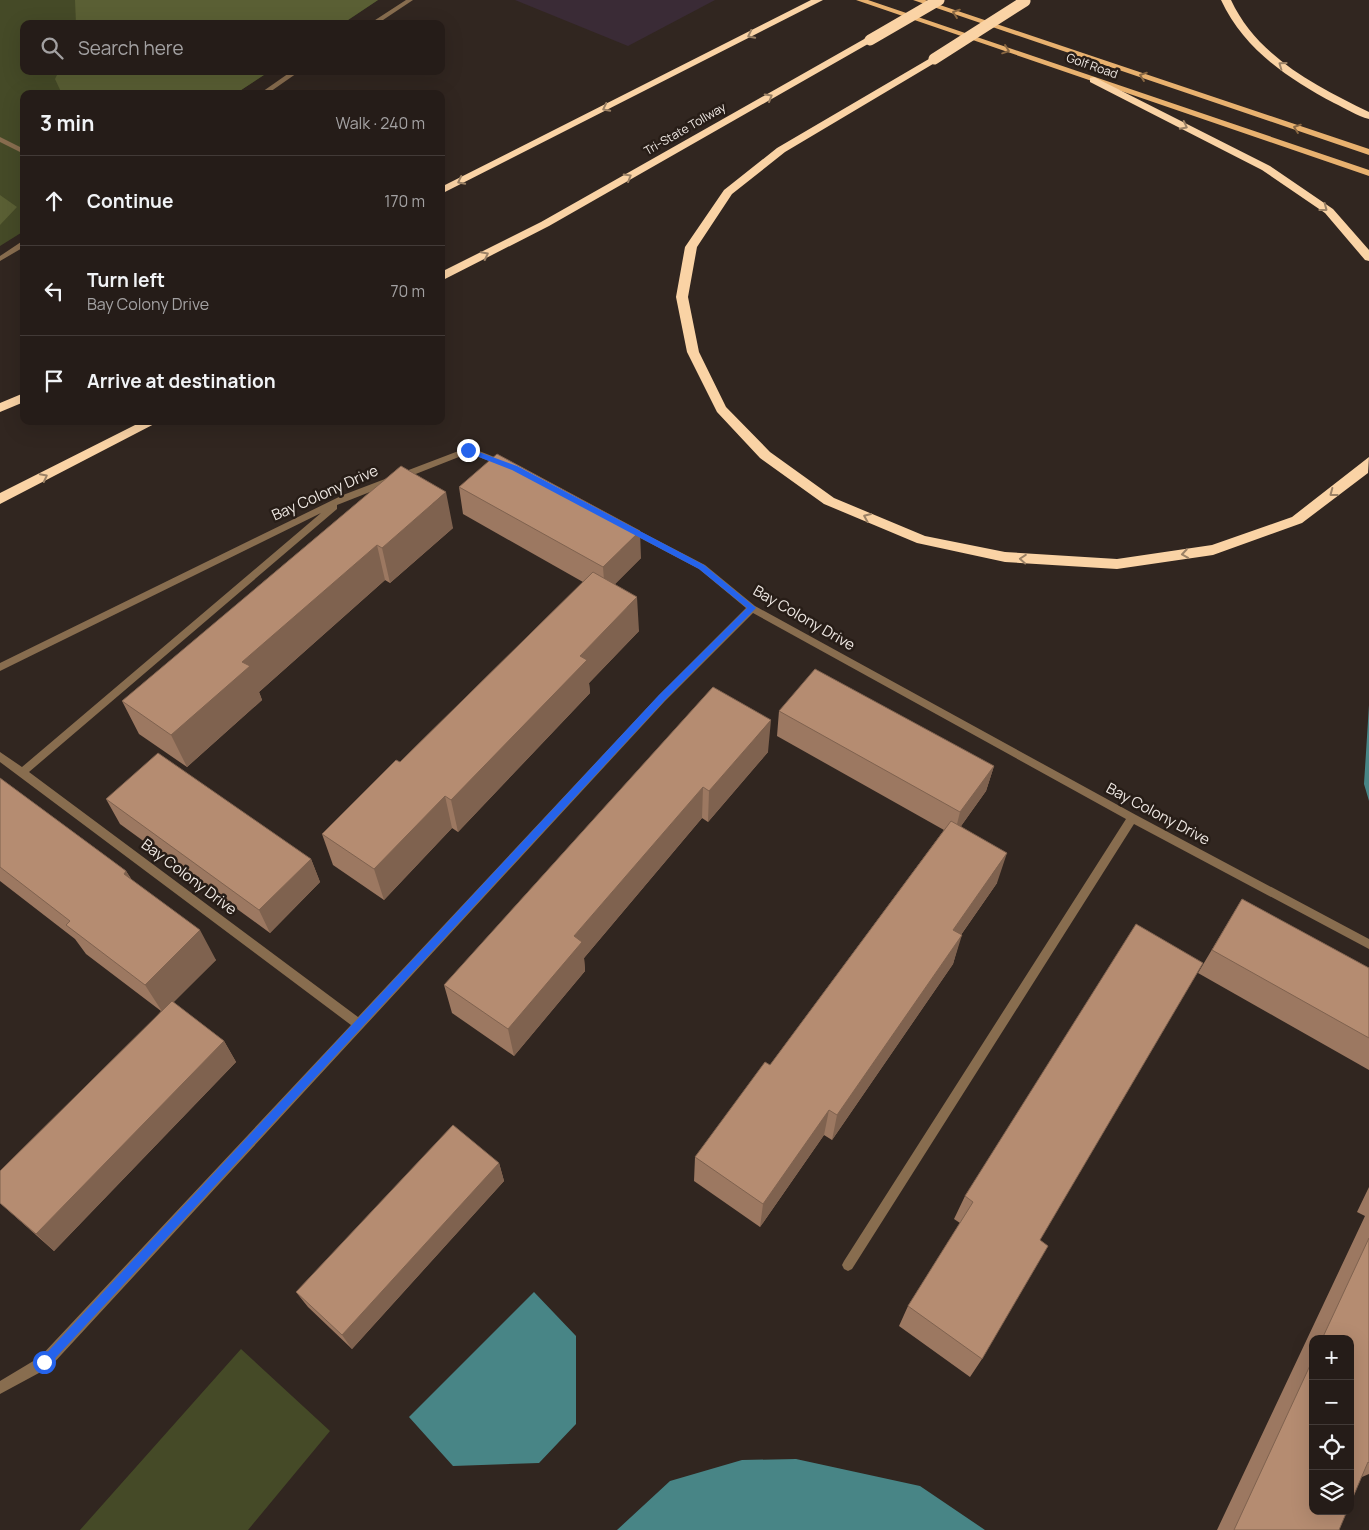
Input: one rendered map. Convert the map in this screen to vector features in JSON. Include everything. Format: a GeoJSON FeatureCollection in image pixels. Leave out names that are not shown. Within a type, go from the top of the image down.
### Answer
{"type":"FeatureCollection","features":[{"type":"Feature","properties":{"kind":"highway"},"geometry":{"type":"LineString","coordinates":[[445,189],[818,0]]}},
{"type":"Feature","properties":{"kind":"highway","name":"Tri-State Tollway"},"geometry":{"type":"LineString","coordinates":[[445,275],[545,224],[939,0]]}},
{"type":"Feature","properties":{"kind":"highway"},"geometry":{"type":"LineString","coordinates":[[1226,0],[1251,42],[1290,71],[1337,101],[1369,116]]}},
{"type":"Feature","properties":{"kind":"highway"},"geometry":{"type":"LineString","coordinates":[[1026,1],[934,59],[781,150],[728,192],[691,247],[682,297],[693,352],[721,408],[765,455],[829,501],[922,540],[1005,558],[1117,564],[1213,550],[1297,520],[1363,470],[1369,462]]}},
{"type":"Feature","properties":{"kind":"highway"},"geometry":{"type":"LineString","coordinates":[[1094,80],[1266,168],[1329,211],[1369,257]]}},
{"type":"Feature","properties":{"kind":"highway"},"geometry":{"type":"LineString","coordinates":[[0,408],[20,399]]}},
{"type":"Feature","properties":{"kind":"highway"},"geometry":{"type":"LineString","coordinates":[[0,499],[146,425]]}},
{"type":"Feature","properties":{"kind":"main road","name":"Golf Road"},"geometry":{"type":"LineString","coordinates":[[860,0],[1369,173]]}},
{"type":"Feature","properties":{"kind":"main road","name":"Golf Road"},"geometry":{"type":"LineString","coordinates":[[917,0],[1369,152]]}},
{"type":"Feature","properties":{"kind":"street"},"geometry":{"type":"LineString","coordinates":[[378,20],[410,0]]}},
{"type":"Feature","properties":{"kind":"street"},"geometry":{"type":"LineString","coordinates":[[268,90],[291,75]]}},
{"type":"Feature","properties":{"kind":"street"},"geometry":{"type":"LineString","coordinates":[[0,139],[20,150]]}},
{"type":"Feature","properties":{"kind":"street"},"geometry":{"type":"LineString","coordinates":[[0,259],[20,246]]}},
{"type":"Feature","properties":{"kind":"street","name":"Bay Colony Drive"},"geometry":{"type":"LineString","coordinates":[[0,667],[346,496],[468,450],[515,468]]}},
{"type":"Feature","properties":{"kind":"street"},"geometry":{"type":"LineString","coordinates":[[23,772],[346,496]]}},
{"type":"Feature","properties":{"kind":"street","name":"Bay Colony Drive"},"geometry":{"type":"LineString","coordinates":[[617,522],[702,567],[752,608],[1132,818],[1369,944]]}},
{"type":"Feature","properties":{"kind":"street"},"geometry":{"type":"LineString","coordinates":[[0,1388],[44,1362],[662,698],[752,608]]}},
{"type":"Feature","properties":{"kind":"street","name":"Bay Colony Drive"},"geometry":{"type":"LineString","coordinates":[[0,756],[359,1024]]}},
{"type":"Feature","properties":{"kind":"street"},"geometry":{"type":"LineString","coordinates":[[848,1265],[1132,818]]}},
{"type":"Feature","properties":{"kind":"shaded area"},"geometry":{"type":"Polygon","coordinates":[[[515,0],[715,0],[628,46],[515,0]]]}},
{"type":"Feature","properties":{"kind":"green space"},"geometry":{"type":"Polygon","coordinates":[[[0,0],[378,0],[348,20],[20,20],[20,75],[264,75],[241,90],[20,90],[20,234],[0,246],[0,0]]]}},
{"type":"Feature","properties":{"kind":"green space"},"geometry":{"type":"Polygon","coordinates":[[[75,0],[378,0],[348,20],[76,20],[75,0]]]}},
{"type":"Feature","properties":{"kind":"green space"},"geometry":{"type":"Polygon","coordinates":[[[57,75],[264,75],[241,90],[60,90],[55,79],[57,75]]]}},
{"type":"Feature","properties":{"kind":"green space"},"geometry":{"type":"Polygon","coordinates":[[[0,195],[17,207],[0,225],[0,195]]]}},
{"type":"Feature","properties":{"kind":"green space"},"geometry":{"type":"Polygon","coordinates":[[[241,1349],[330,1431],[248,1530],[80,1530],[241,1349]]]}},
{"type":"Feature","properties":{"kind":"water"},"geometry":{"type":"Polygon","coordinates":[[[1369,705],[1369,801],[1364,784],[1369,705]]]}},
{"type":"Feature","properties":{"kind":"water"},"geometry":{"type":"Polygon","coordinates":[[[534,1292],[576,1336],[576,1424],[539,1463],[453,1466],[409,1417],[534,1292]]]}},
{"type":"Feature","properties":{"kind":"water"},"geometry":{"type":"Polygon","coordinates":[[[796,1459],[920,1486],[985,1530],[617,1530],[670,1481],[742,1460],[796,1459]]]}},
{"type":"Feature","properties":{"kind":"building"},"geometry":{"type":"Polygon","coordinates":[[[497,454],[640,531],[603,567],[459,487],[497,454]]]}},
{"type":"Feature","properties":{"kind":"building"},"geometry":{"type":"Polygon","coordinates":[[[401,466],[446,492],[382,548],[377,545],[242,662],[250,666],[171,735],[122,701],[401,466]]]}},
{"type":"Feature","properties":{"kind":"building"},"geometry":{"type":"Polygon","coordinates":[[[593,572],[637,597],[580,656],[587,660],[451,800],[445,796],[374,869],[322,834],[396,760],[400,762],[593,572]]]}},
{"type":"Feature","properties":{"kind":"building"},"geometry":{"type":"Polygon","coordinates":[[[815,669],[994,766],[960,812],[779,711],[815,669]]]}},
{"type":"Feature","properties":{"kind":"building"},"geometry":{"type":"Polygon","coordinates":[[[713,687],[771,720],[709,791],[703,787],[574,936],[582,942],[508,1029],[444,985],[713,687]]]}},
{"type":"Feature","properties":{"kind":"building"},"geometry":{"type":"Polygon","coordinates":[[[158,753],[311,859],[259,910],[106,799],[158,753]]]}},
{"type":"Feature","properties":{"kind":"building"},"geometry":{"type":"Polygon","coordinates":[[[0,778],[126,871],[124,874],[200,930],[145,985],[66,925],[70,921],[0,867],[0,778]]]}},
{"type":"Feature","properties":{"kind":"building"},"geometry":{"type":"Polygon","coordinates":[[[951,821],[1007,853],[953,930],[962,935],[837,1115],[829,1110],[763,1204],[695,1157],[765,1062],[770,1065],[951,821]]]}},
{"type":"Feature","properties":{"kind":"building"},"geometry":{"type":"Polygon","coordinates":[[[1242,899],[1369,968],[1369,1038],[1212,950],[1242,899]]]}},
{"type":"Feature","properties":{"kind":"building"},"geometry":{"type":"Polygon","coordinates":[[[1136,924],[1203,963],[1040,1240],[1048,1246],[982,1359],[908,1306],[973,1202],[965,1196],[1136,924]]]}},
{"type":"Feature","properties":{"kind":"building"},"geometry":{"type":"Polygon","coordinates":[[[172,1001],[224,1041],[36,1234],[0,1203],[0,1171],[172,1001]]]}},
{"type":"Feature","properties":{"kind":"building"},"geometry":{"type":"Polygon","coordinates":[[[453,1125],[499,1163],[342,1335],[296,1292],[453,1125]]]}},
{"type":"Feature","properties":{"kind":"building"},"geometry":{"type":"Polygon","coordinates":[[[1369,1238],[1369,1463],[1354,1495],[1354,1335],[1324,1335],[1369,1238]]]}},
{"type":"Feature","properties":{"kind":"building"},"geometry":{"type":"Polygon","coordinates":[[[1309,1368],[1309,1515],[1345,1515],[1339,1530],[1234,1530],[1309,1368]]]}},
{"type":"Feature","properties":{"kind":"route"},"geometry":{"type":"LineString","coordinates":[[44,1362],[662,698],[752,608],[702,567],[515,468],[468,450]]}}]}
